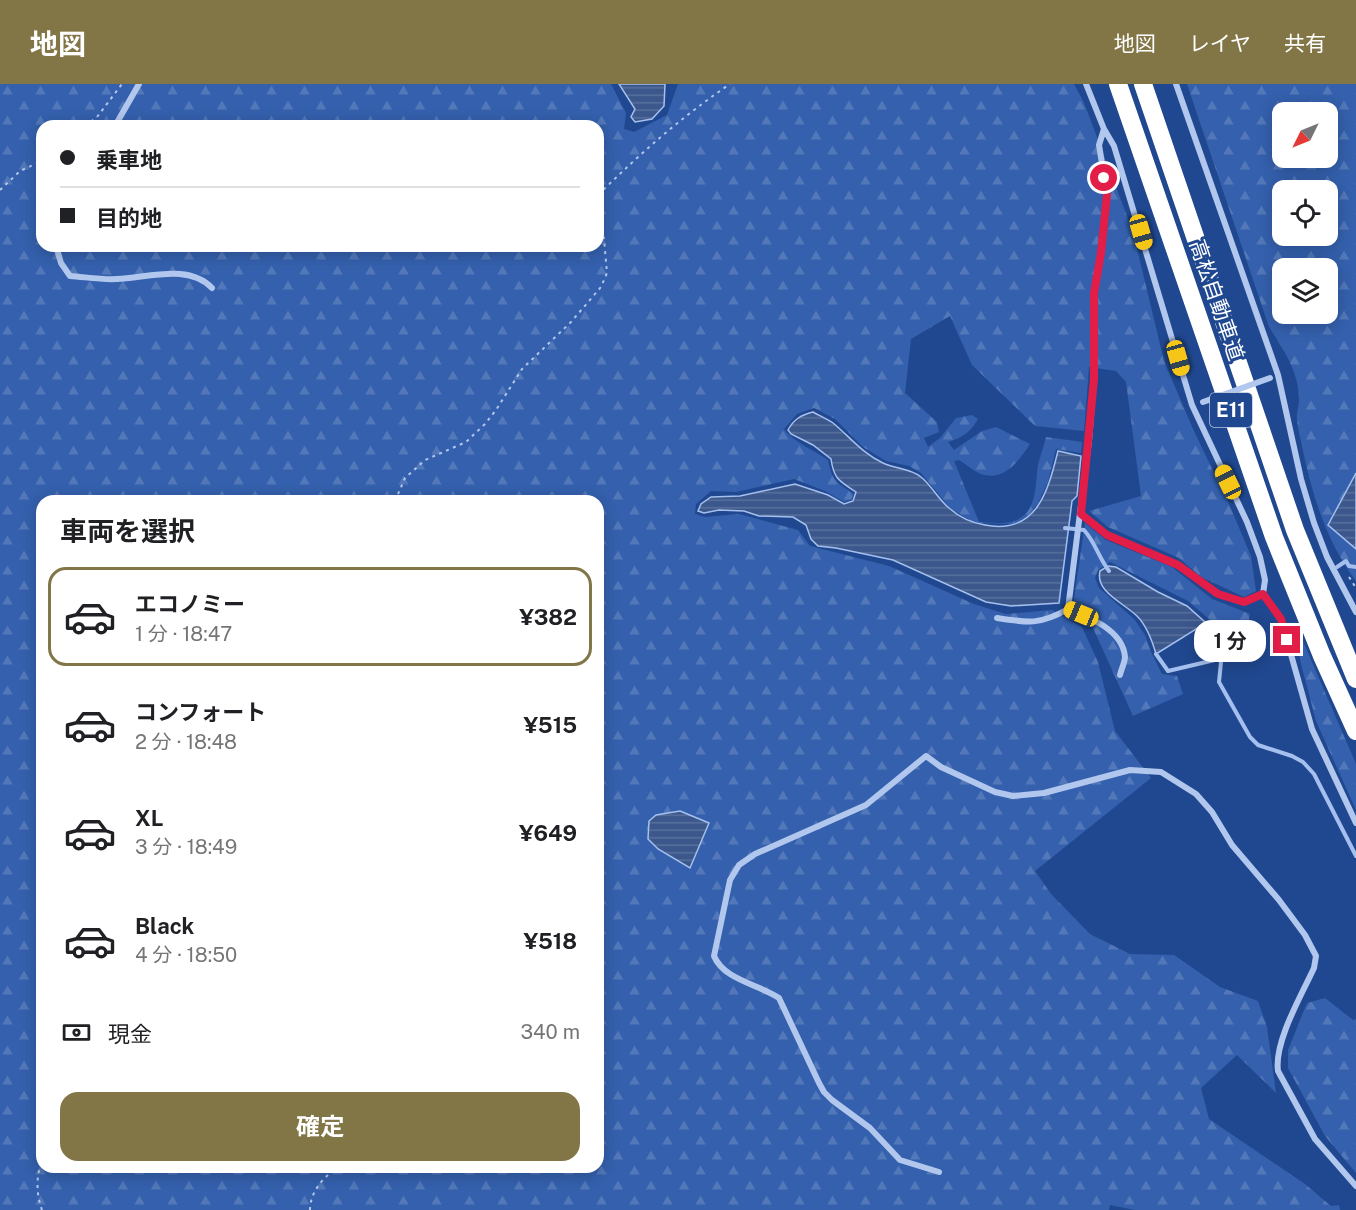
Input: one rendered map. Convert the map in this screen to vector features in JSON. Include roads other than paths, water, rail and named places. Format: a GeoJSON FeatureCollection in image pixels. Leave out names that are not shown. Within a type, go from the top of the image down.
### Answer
{"type":"FeatureCollection","features":[{"type":"Feature","properties":{"kind":"highway","name":"高松自動車道"},"geometry":{"type":"LineString","coordinates":[[1118,84],[1274,537],[1322,656],[1356,731]]}},
{"type":"Feature","properties":{"kind":"highway","name":"高松自動車道"},"geometry":{"type":"LineString","coordinates":[[1143,84],[1295,530],[1356,679]]}},
{"type":"Feature","properties":{"kind":"street"},"geometry":{"type":"LineString","coordinates":[[118,120],[139,84]]}},
{"type":"Feature","properties":{"kind":"street"},"geometry":{"type":"LineString","coordinates":[[1086,84],[1121,167],[1192,405],[1254,539],[1260,556],[1264,580],[1263,594],[1281,619],[1312,729],[1356,823]]}},
{"type":"Feature","properties":{"kind":"street"},"geometry":{"type":"LineString","coordinates":[[1176,84],[1278,375],[1301,479],[1314,523],[1327,557],[1356,612]]}},
{"type":"Feature","properties":{"kind":"street"},"geometry":{"type":"LineString","coordinates":[[1068,609],[1081,514],[1094,379],[1094,293],[1107,194],[1099,145],[1104,129]]}},
{"type":"Feature","properties":{"kind":"street"},"geometry":{"type":"LineString","coordinates":[[58,252],[61,263],[70,276],[116,279],[174,273],[204,278],[212,288]]}},
{"type":"Feature","properties":{"kind":"street"},"geometry":{"type":"LineString","coordinates":[[1192,405],[1278,375]]}},
{"type":"Feature","properties":{"kind":"street"},"geometry":{"type":"LineString","coordinates":[[1081,514],[1107,535],[1178,565],[1218,594],[1244,602],[1263,594]]}},
{"type":"Feature","properties":{"kind":"street"},"geometry":{"type":"LineString","coordinates":[[997,618],[1023,622],[1050,620],[1068,609]]}},
{"type":"Feature","properties":{"kind":"street"},"geometry":{"type":"LineString","coordinates":[[1068,609],[1094,619],[1121,643],[1125,658],[1120,675]]}},
{"type":"Feature","properties":{"kind":"street"},"geometry":{"type":"LineString","coordinates":[[939,1172],[900,1160],[870,1128],[832,1100],[819,1083],[779,998],[768,990],[726,973],[718,966],[714,956],[730,880],[739,865],[755,854],[866,805],[926,756],[941,767],[984,787],[1013,796],[1044,793],[1130,770],[1161,772],[1196,794],[1212,812],[1232,845],[1279,900],[1305,935],[1316,956],[1314,968],[1280,1044],[1276,1059],[1278,1071],[1315,1139],[1356,1186]]}},
{"type":"Feature","properties":{"kind":"waterway"},"geometry":{"type":"LineString","coordinates":[[1065,528],[1084,530],[1109,571]]}},
{"type":"Feature","properties":{"kind":"waterway"},"geometry":{"type":"LineString","coordinates":[[1337,567],[1346,561],[1349,566],[1356,567]]}},
{"type":"Feature","properties":{"kind":"waterway"},"geometry":{"type":"LineString","coordinates":[[1156,654],[1168,671],[1219,659],[1221,662],[1219,682],[1250,737],[1258,745],[1303,762],[1314,774],[1356,856]]}}]}
